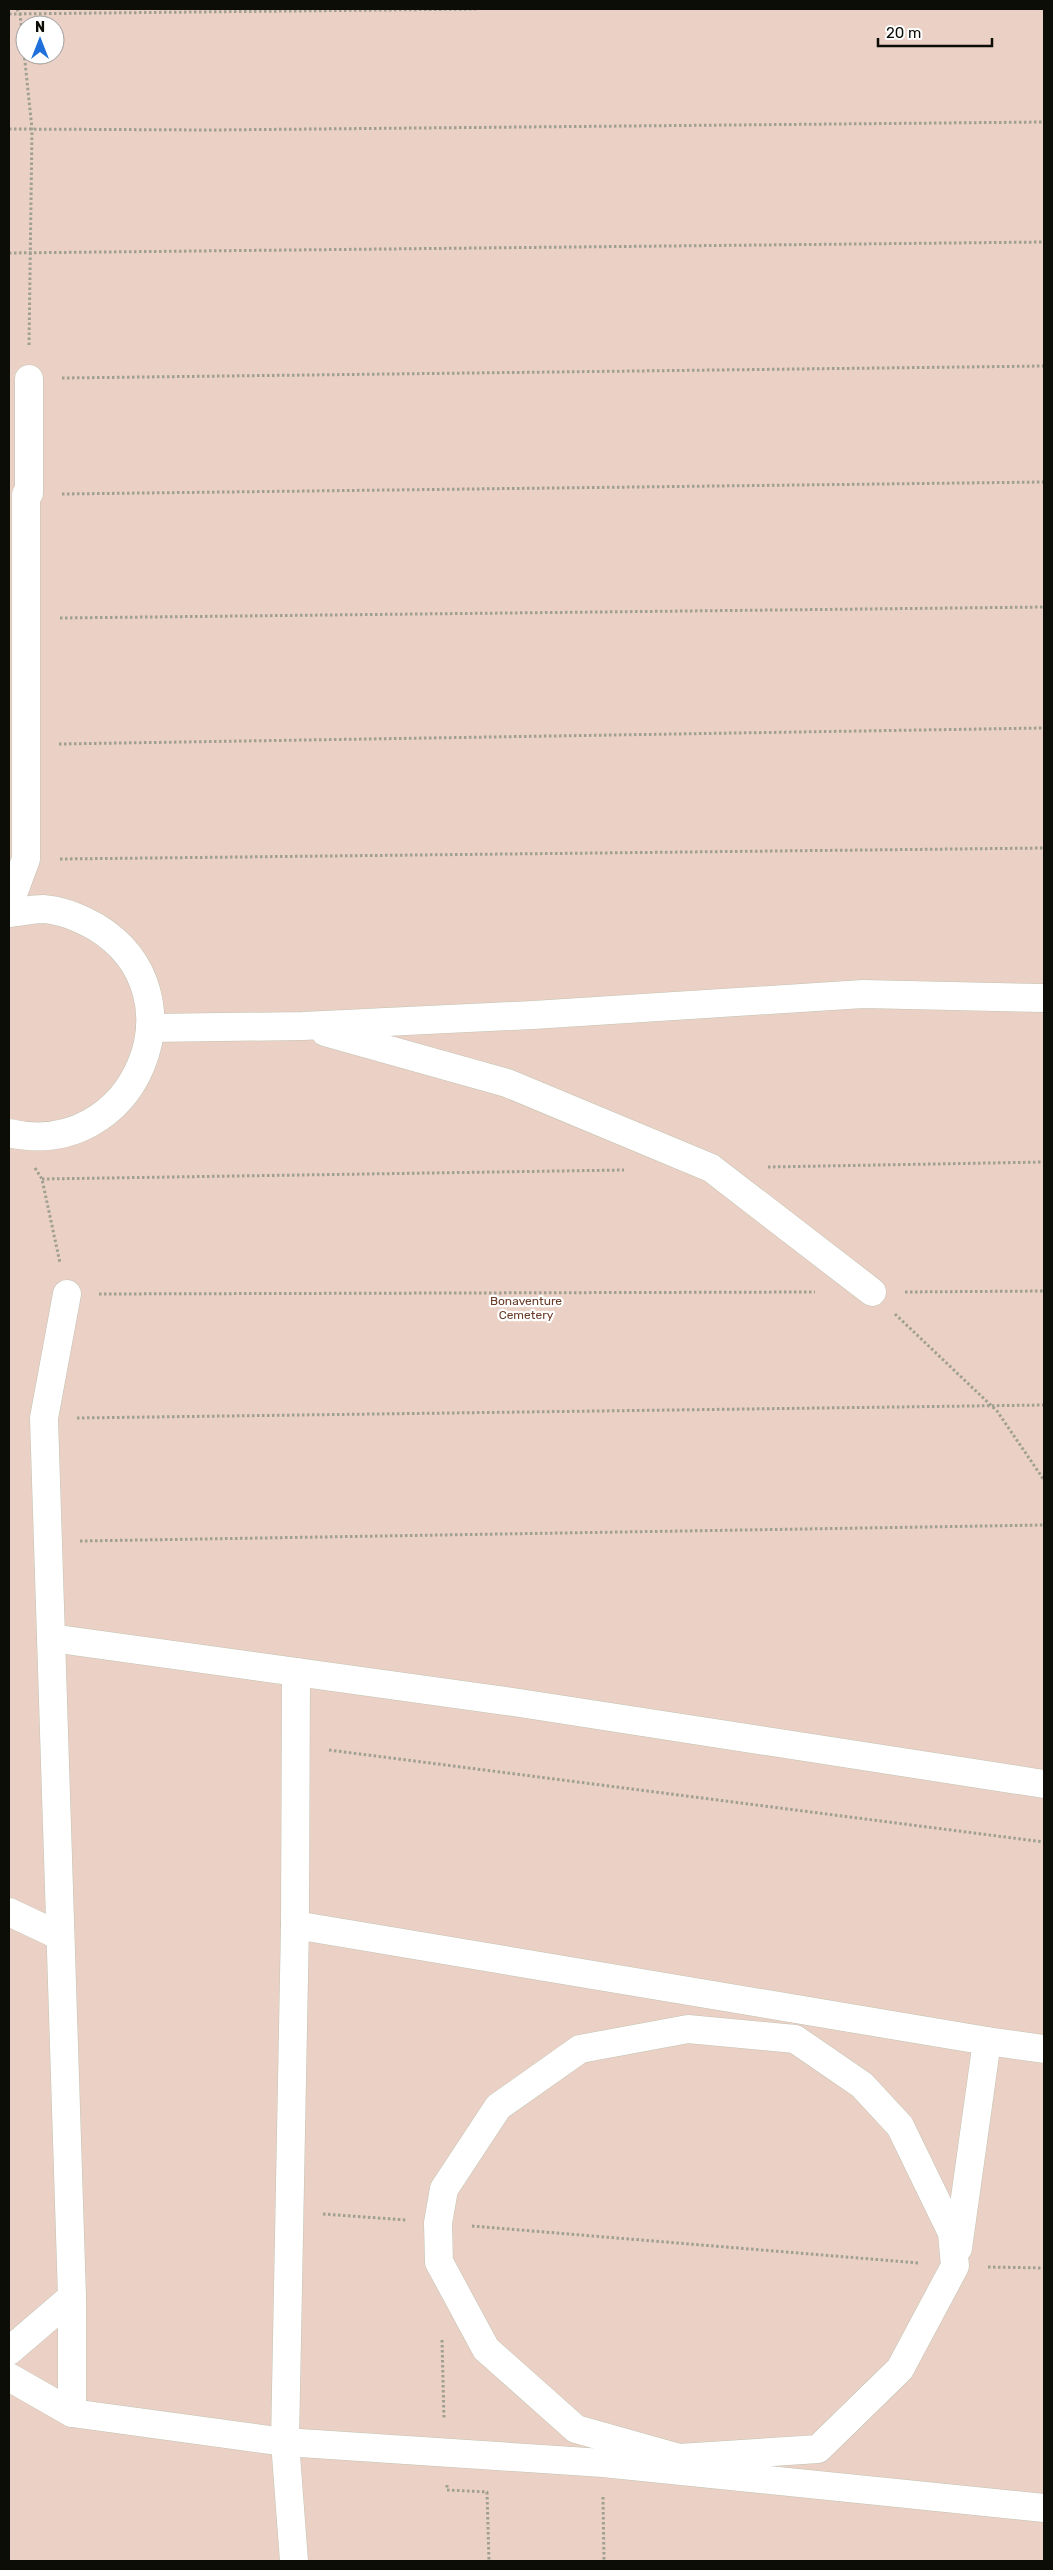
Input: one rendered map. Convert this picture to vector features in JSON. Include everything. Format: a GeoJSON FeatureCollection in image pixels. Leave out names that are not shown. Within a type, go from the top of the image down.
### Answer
{"type":"FeatureCollection","features":[{"type":"Feature","properties":{"kind":"lane"},"geometry":{"type":"LineString","coordinates":[[9,905],[26,859],[26,495],[29,493],[29,379]]}},
{"type":"Feature","properties":{"kind":"lane"},"geometry":{"type":"LineString","coordinates":[[9,913],[43,909],[80,918],[112,937],[136,966],[149,1001],[150,1028],[150,1039],[139,1075],[116,1105],[85,1126],[49,1136],[10,1133]]}},
{"type":"Feature","properties":{"kind":"lane"},"geometry":{"type":"LineString","coordinates":[[150,1028],[303,1026],[533,1015],[863,994],[1044,998]]}},
{"type":"Feature","properties":{"kind":"lane"},"geometry":{"type":"LineString","coordinates":[[303,1026],[507,1084],[711,1168],[872,1292]]}},
{"type":"Feature","properties":{"kind":"lane"},"geometry":{"type":"LineString","coordinates":[[67,1294],[44,1418],[72,2296],[72,2413]]}},
{"type":"Feature","properties":{"kind":"lane"},"geometry":{"type":"LineString","coordinates":[[51,1638],[513,1702],[1044,1784]]}},
{"type":"Feature","properties":{"kind":"lane"},"geometry":{"type":"LineString","coordinates":[[294,2561],[285,2442],[295,1925],[296,1672]]}},
{"type":"Feature","properties":{"kind":"lane"},"geometry":{"type":"LineString","coordinates":[[9,1912],[60,1936]]}},
{"type":"Feature","properties":{"kind":"lane"},"geometry":{"type":"LineString","coordinates":[[295,1925],[986,2041],[1044,2049]]}},
{"type":"Feature","properties":{"kind":"lane"},"geometry":{"type":"LineString","coordinates":[[956,2266],[952,2233],[900,2126],[862,2085],[795,2039],[688,2029],[580,2049],[498,2107],[444,2189],[438,2223],[439,2262],[486,2349],[576,2429],[679,2458],[818,2449],[900,2369],[956,2266],[986,2041]]}},
{"type":"Feature","properties":{"kind":"lane"},"geometry":{"type":"LineString","coordinates":[[9,2351],[72,2296]]}},
{"type":"Feature","properties":{"kind":"lane"},"geometry":{"type":"LineString","coordinates":[[9,2377],[72,2413],[285,2442],[603,2463],[1044,2508]]}},
{"type":"Feature","properties":{"kind":"path"},"geometry":{"type":"LineString","coordinates":[[17,9],[20,14],[32,129],[29,253],[29,379],[1044,366]]}},
{"type":"Feature","properties":{"kind":"path"},"geometry":{"type":"LineString","coordinates":[[9,14],[477,9]]}},
{"type":"Feature","properties":{"kind":"path"},"geometry":{"type":"LineString","coordinates":[[9,129],[221,130],[1044,122]]}},
{"type":"Feature","properties":{"kind":"path"},"geometry":{"type":"LineString","coordinates":[[9,253],[1044,242]]}},
{"type":"Feature","properties":{"kind":"path"},"geometry":{"type":"LineString","coordinates":[[26,495],[1044,482]]}},
{"type":"Feature","properties":{"kind":"path"},"geometry":{"type":"LineString","coordinates":[[26,618],[1044,607]]}},
{"type":"Feature","properties":{"kind":"path"},"geometry":{"type":"LineString","coordinates":[[26,745],[1044,728]]}},
{"type":"Feature","properties":{"kind":"path"},"geometry":{"type":"LineString","coordinates":[[26,859],[1044,848]]}},
{"type":"Feature","properties":{"kind":"path"},"geometry":{"type":"LineString","coordinates":[[10,1133],[42,1179],[67,1294],[1044,1291]]}},
{"type":"Feature","properties":{"kind":"path"},"geometry":{"type":"LineString","coordinates":[[711,1168],[1044,1162]]}},
{"type":"Feature","properties":{"kind":"path"},"geometry":{"type":"LineString","coordinates":[[42,1179],[631,1170]]}},
{"type":"Feature","properties":{"kind":"path"},"geometry":{"type":"LineString","coordinates":[[872,1292],[997,1411],[1044,1480]]}},
{"type":"Feature","properties":{"kind":"path"},"geometry":{"type":"LineString","coordinates":[[44,1418],[1044,1404]]}},
{"type":"Feature","properties":{"kind":"path"},"geometry":{"type":"LineString","coordinates":[[48,1542],[1044,1525]]}},
{"type":"Feature","properties":{"kind":"path"},"geometry":{"type":"LineString","coordinates":[[296,1746],[1044,1842]]}},
{"type":"Feature","properties":{"kind":"path"},"geometry":{"type":"LineString","coordinates":[[290,2211],[956,2266],[1044,2268]]}},
{"type":"Feature","properties":{"kind":"path"},"geometry":{"type":"LineString","coordinates":[[442,2332],[447,2490],[487,2492],[489,2561]]}},
{"type":"Feature","properties":{"kind":"path"},"geometry":{"type":"LineString","coordinates":[[603,2463],[604,2561]]}},
{"type":"Feature","properties":{"kind":"green space","name":"Bonaventure Cemetery"},"geometry":{"type":"Polygon","coordinates":[[[9,9],[1044,9],[1044,2561],[9,2561],[9,9]]]}}]}
